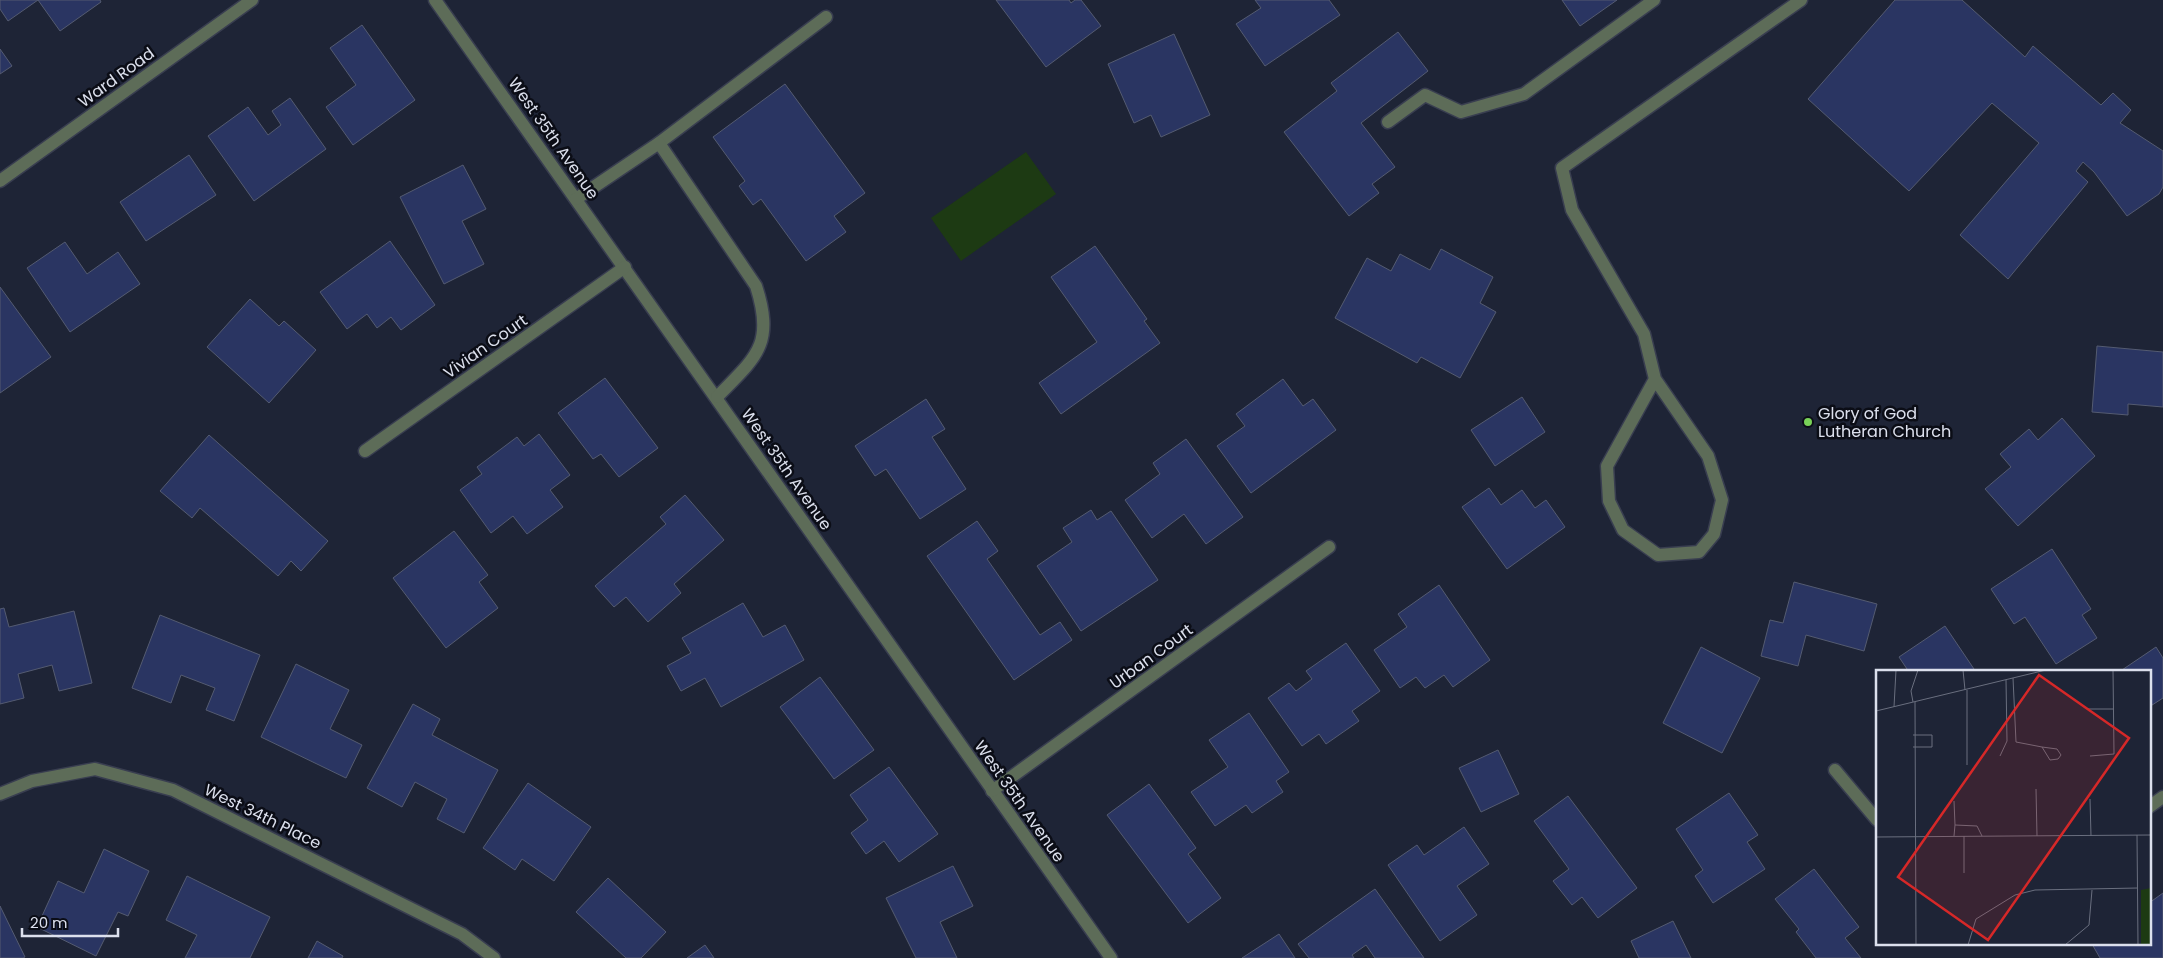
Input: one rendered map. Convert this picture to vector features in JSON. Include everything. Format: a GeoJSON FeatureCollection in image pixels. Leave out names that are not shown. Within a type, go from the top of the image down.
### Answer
{"type":"FeatureCollection","features":[{"type":"Feature","properties":{"kind":"street","name":"Ward Road"},"geometry":{"type":"LineString","coordinates":[[0,181],[252,0]]}},
{"type":"Feature","properties":{"kind":"street","name":"West 35th Avenue"},"geometry":{"type":"LineString","coordinates":[[436,0],[1111,958]]}},
{"type":"Feature","properties":{"kind":"street"},"geometry":{"type":"LineString","coordinates":[[1388,122],[1426,96],[1460,112],[1524,94],[1654,0]]}},
{"type":"Feature","properties":{"kind":"street"},"geometry":{"type":"LineString","coordinates":[[1655,379],[1607,466],[1609,501],[1623,530],[1658,555],[1699,552],[1714,534],[1722,500],[1708,456],[1655,379],[1644,334],[1572,210],[1562,168],[1801,0]]}},
{"type":"Feature","properties":{"kind":"street"},"geometry":{"type":"LineString","coordinates":[[576,199],[658,143],[826,16]]}},
{"type":"Feature","properties":{"kind":"street"},"geometry":{"type":"LineString","coordinates":[[658,143],[756,286],[763,310],[763,341],[749,364],[716,397]]}},
{"type":"Feature","properties":{"kind":"street","name":"Vivian Court"},"geometry":{"type":"LineString","coordinates":[[365,451],[625,267]]}},
{"type":"Feature","properties":{"kind":"street","name":"Urban Court"},"geometry":{"type":"LineString","coordinates":[[992,791],[1329,547]]}},
{"type":"Feature","properties":{"kind":"street","name":"West 34th Place"},"geometry":{"type":"LineString","coordinates":[[0,794],[32,781],[95,769],[173,790],[462,934],[494,958]]}},
{"type":"Feature","properties":{"kind":"street"},"geometry":{"type":"LineString","coordinates":[[1835,770],[1876,819]]}},
{"type":"Feature","properties":{"kind":"street"},"geometry":{"type":"LineString","coordinates":[[2150,806],[2163,797]]}},
{"type":"Feature","properties":{"kind":"green space"},"geometry":{"type":"Polygon","coordinates":[[[1026,152],[1056,194],[961,261],[931,218],[1026,152]]]}},
{"type":"Feature","properties":{"kind":"building"},"geometry":{"type":"Polygon","coordinates":[[[0,0],[38,0],[8,21],[0,9],[0,0]]]}},
{"type":"Feature","properties":{"kind":"building"},"geometry":{"type":"Polygon","coordinates":[[[38,0],[100,0],[101,2],[60,31],[38,0]]]}},
{"type":"Feature","properties":{"kind":"building"},"geometry":{"type":"Polygon","coordinates":[[[996,0],[1069,0],[1071,3],[1075,0],[1081,0],[1101,26],[1046,67],[996,0]]]}},
{"type":"Feature","properties":{"kind":"building"},"geometry":{"type":"Polygon","coordinates":[[[1255,0],[1329,0],[1340,15],[1265,66],[1236,24],[1261,8],[1255,0]]]}},
{"type":"Feature","properties":{"kind":"building"},"geometry":{"type":"Polygon","coordinates":[[[1562,0],[1617,0],[1580,26],[1562,0]]]}},
{"type":"Feature","properties":{"kind":"building"},"geometry":{"type":"Polygon","coordinates":[[[1895,0],[1962,0],[2025,57],[2033,46],[2101,105],[2113,93],[2131,110],[2120,123],[2163,151],[2163,187],[2159,194],[2127,216],[2094,172],[2083,162],[2076,171],[2088,182],[2008,279],[1960,235],[2039,143],[1992,103],[1909,191],[1808,99],[1895,0]]]}},
{"type":"Feature","properties":{"kind":"building"},"geometry":{"type":"Polygon","coordinates":[[[362,25],[415,100],[353,145],[326,107],[356,85],[330,48],[362,25]]]}},
{"type":"Feature","properties":{"kind":"building"},"geometry":{"type":"Polygon","coordinates":[[[1398,32],[1428,71],[1361,123],[1395,167],[1372,184],[1379,193],[1349,216],[1284,132],[1337,91],[1331,83],[1398,32]]]}},
{"type":"Feature","properties":{"kind":"building"},"geometry":{"type":"Polygon","coordinates":[[[1174,34],[1210,115],[1161,137],[1151,115],[1134,123],[1108,64],[1174,34]]]}},
{"type":"Feature","properties":{"kind":"building"},"geometry":{"type":"Polygon","coordinates":[[[0,49],[12,66],[0,74],[0,49]]]}},
{"type":"Feature","properties":{"kind":"building"},"geometry":{"type":"Polygon","coordinates":[[[785,84],[865,193],[834,216],[846,232],[806,261],[761,199],[753,205],[739,186],[745,181],[713,137],[785,84]]]}},
{"type":"Feature","properties":{"kind":"building"},"geometry":{"type":"Polygon","coordinates":[[[290,98],[326,149],[254,201],[208,136],[248,107],[268,135],[281,125],[272,111],[290,98]]]}},
{"type":"Feature","properties":{"kind":"building"},"geometry":{"type":"Polygon","coordinates":[[[189,155],[216,195],[146,241],[120,202],[189,155]]]}},
{"type":"Feature","properties":{"kind":"building"},"geometry":{"type":"Polygon","coordinates":[[[463,165],[486,209],[462,221],[484,264],[444,284],[400,197],[463,165]]]}},
{"type":"Feature","properties":{"kind":"building"},"geometry":{"type":"Polygon","coordinates":[[[390,241],[435,305],[401,330],[391,317],[377,328],[367,314],[347,329],[320,292],[390,241]]]}},
{"type":"Feature","properties":{"kind":"building"},"geometry":{"type":"Polygon","coordinates":[[[65,242],[87,274],[118,252],[140,284],[70,332],[27,268],[65,242]]]}},
{"type":"Feature","properties":{"kind":"building"},"geometry":{"type":"Polygon","coordinates":[[[1095,246],[1147,319],[1144,321],[1160,343],[1061,414],[1039,383],[1097,342],[1051,277],[1095,246]]]}},
{"type":"Feature","properties":{"kind":"building"},"geometry":{"type":"Polygon","coordinates":[[[1441,249],[1493,277],[1480,303],[1496,312],[1460,378],[1421,357],[1417,363],[1335,318],[1367,258],[1391,271],[1400,254],[1430,270],[1441,249]]]}},
{"type":"Feature","properties":{"kind":"building"},"geometry":{"type":"Polygon","coordinates":[[[0,287],[51,357],[0,393],[0,287]]]}},
{"type":"Feature","properties":{"kind":"building"},"geometry":{"type":"Polygon","coordinates":[[[250,299],[279,326],[284,321],[316,350],[269,403],[207,347],[250,299]]]}},
{"type":"Feature","properties":{"kind":"building"},"geometry":{"type":"Polygon","coordinates":[[[2097,346],[2163,352],[2163,407],[2128,404],[2128,415],[2092,412],[2097,346]]]}},
{"type":"Feature","properties":{"kind":"building"},"geometry":{"type":"Polygon","coordinates":[[[605,378],[658,448],[619,477],[601,454],[593,459],[558,413],[605,378]]]}},
{"type":"Feature","properties":{"kind":"building"},"geometry":{"type":"Polygon","coordinates":[[[1283,379],[1303,406],[1313,399],[1336,430],[1251,493],[1217,446],[1245,426],[1236,414],[1283,379]]]}},
{"type":"Feature","properties":{"kind":"building"},"geometry":{"type":"Polygon","coordinates":[[[1522,397],[1545,432],[1495,466],[1471,430],[1522,397]]]}},
{"type":"Feature","properties":{"kind":"building"},"geometry":{"type":"Polygon","coordinates":[[[926,399],[945,429],[932,437],[966,489],[920,519],[886,469],[875,476],[855,446],[926,399]]]}},
{"type":"Feature","properties":{"kind":"building"},"geometry":{"type":"Polygon","coordinates":[[[2062,418],[2095,456],[2018,526],[1985,489],[2011,467],[2000,454],[2029,429],[2038,440],[2062,418]]]}},
{"type":"Feature","properties":{"kind":"building"},"geometry":{"type":"Polygon","coordinates":[[[539,434],[570,475],[550,490],[563,507],[527,534],[513,516],[491,533],[460,490],[482,474],[477,467],[517,437],[524,446],[539,434]]]}},
{"type":"Feature","properties":{"kind":"building"},"geometry":{"type":"Polygon","coordinates":[[[209,435],[328,541],[301,571],[291,561],[278,576],[200,508],[192,518],[160,491],[209,435]]]}},
{"type":"Feature","properties":{"kind":"building"},"geometry":{"type":"Polygon","coordinates":[[[1186,439],[1243,517],[1206,544],[1184,514],[1152,538],[1125,500],[1160,474],[1153,463],[1186,439]]]}},
{"type":"Feature","properties":{"kind":"building"},"geometry":{"type":"Polygon","coordinates":[[[1489,488],[1501,505],[1522,490],[1535,508],[1546,500],[1565,527],[1507,569],[1462,507],[1489,488]]]}},
{"type":"Feature","properties":{"kind":"building"},"geometry":{"type":"Polygon","coordinates":[[[685,495],[724,540],[674,584],[681,593],[648,622],[626,597],[614,607],[595,586],[666,524],[660,517],[685,495]]]}},
{"type":"Feature","properties":{"kind":"building"},"geometry":{"type":"Polygon","coordinates":[[[1091,510],[1097,520],[1111,511],[1158,580],[1081,631],[1037,566],[1072,542],[1063,528],[1091,510]]]}},
{"type":"Feature","properties":{"kind":"building"},"geometry":{"type":"Polygon","coordinates":[[[977,521],[998,551],[987,559],[1040,635],[1060,622],[1072,640],[1014,680],[927,556],[977,521]]]}},
{"type":"Feature","properties":{"kind":"building"},"geometry":{"type":"Polygon","coordinates":[[[454,531],[488,575],[479,582],[498,608],[446,648],[393,578],[454,531]]]}},
{"type":"Feature","properties":{"kind":"building"},"geometry":{"type":"Polygon","coordinates":[[[2052,549],[2091,609],[2082,615],[2097,638],[2056,664],[2025,617],[2014,624],[1991,589],[2052,549]]]}},
{"type":"Feature","properties":{"kind":"building"},"geometry":{"type":"Polygon","coordinates":[[[1794,582],[1877,604],[1864,651],[1806,635],[1798,666],[1761,656],[1770,620],[1783,623],[1794,582]]]}},
{"type":"Feature","properties":{"kind":"building"},"geometry":{"type":"Polygon","coordinates":[[[1439,585],[1490,660],[1453,687],[1444,675],[1425,688],[1416,677],[1400,688],[1374,650],[1407,627],[1398,614],[1439,585]]]}},
{"type":"Feature","properties":{"kind":"building"},"geometry":{"type":"Polygon","coordinates":[[[743,603],[763,637],[785,625],[804,660],[721,707],[705,678],[681,691],[667,666],[691,653],[682,638],[743,603]]]}},
{"type":"Feature","properties":{"kind":"building"},"geometry":{"type":"Polygon","coordinates":[[[4,608],[9,627],[74,611],[92,683],[59,691],[52,665],[18,674],[24,698],[0,704],[0,609],[4,608]]]}},
{"type":"Feature","properties":{"kind":"building"},"geometry":{"type":"Polygon","coordinates":[[[160,615],[260,655],[234,721],[206,710],[215,688],[181,675],[171,703],[132,688],[160,615]]]}},
{"type":"Feature","properties":{"kind":"building"},"geometry":{"type":"Polygon","coordinates":[[[1945,626],[1975,670],[1908,670],[1899,657],[1945,626]]]}},
{"type":"Feature","properties":{"kind":"building"},"geometry":{"type":"Polygon","coordinates":[[[1346,643],[1380,691],[1352,711],[1359,721],[1326,744],[1319,734],[1302,746],[1268,698],[1289,683],[1296,691],[1312,679],[1306,671],[1346,643]]]}},
{"type":"Feature","properties":{"kind":"building"},"geometry":{"type":"Polygon","coordinates":[[[1701,647],[1760,678],[1722,753],[1663,723],[1701,647]]]}},
{"type":"Feature","properties":{"kind":"building"},"geometry":{"type":"Polygon","coordinates":[[[2156,647],[2163,658],[2163,698],[2150,706],[2150,670],[2122,670],[2156,647]]]}},
{"type":"Feature","properties":{"kind":"building"},"geometry":{"type":"Polygon","coordinates":[[[296,664],[349,690],[330,729],[362,745],[346,778],[261,737],[296,664]]]}},
{"type":"Feature","properties":{"kind":"building"},"geometry":{"type":"Polygon","coordinates":[[[820,677],[874,750],[834,779],[780,707],[820,677]]]}},
{"type":"Feature","properties":{"kind":"building"},"geometry":{"type":"Polygon","coordinates":[[[413,704],[440,719],[432,735],[498,770],[464,833],[437,819],[447,799],[415,782],[402,807],[367,788],[413,704]]]}},
{"type":"Feature","properties":{"kind":"building"},"geometry":{"type":"Polygon","coordinates":[[[1249,713],[1289,772],[1276,781],[1283,792],[1252,813],[1246,805],[1215,826],[1191,792],[1228,767],[1209,740],[1249,713]]]}},
{"type":"Feature","properties":{"kind":"building"},"geometry":{"type":"Polygon","coordinates":[[[1498,750],[1519,794],[1481,812],[1459,768],[1498,750]]]}},
{"type":"Feature","properties":{"kind":"building"},"geometry":{"type":"Polygon","coordinates":[[[889,767],[938,834],[899,862],[884,841],[866,854],[851,833],[868,820],[850,795],[889,767]]]}},
{"type":"Feature","properties":{"kind":"building"},"geometry":{"type":"Polygon","coordinates":[[[528,783],[591,827],[554,881],[522,859],[515,870],[483,848],[528,783]]]}},
{"type":"Feature","properties":{"kind":"building"},"geometry":{"type":"Polygon","coordinates":[[[1149,784],[1196,848],[1188,854],[1221,898],[1188,923],[1107,815],[1149,784]]]}},
{"type":"Feature","properties":{"kind":"building"},"geometry":{"type":"Polygon","coordinates":[[[1729,793],[1758,835],[1747,842],[1765,869],[1713,903],[1695,876],[1703,870],[1676,829],[1729,793]]]}},
{"type":"Feature","properties":{"kind":"building"},"geometry":{"type":"Polygon","coordinates":[[[1568,796],[1637,888],[1598,918],[1582,897],[1572,905],[1553,881],[1569,869],[1534,821],[1568,796]]]}},
{"type":"Feature","properties":{"kind":"building"},"geometry":{"type":"Polygon","coordinates":[[[1464,827],[1489,864],[1457,886],[1477,915],[1440,941],[1388,865],[1417,845],[1424,855],[1464,827]]]}},
{"type":"Feature","properties":{"kind":"building"},"geometry":{"type":"Polygon","coordinates":[[[104,849],[149,871],[128,916],[118,912],[96,956],[37,927],[58,881],[84,893],[104,849]]]}},
{"type":"Feature","properties":{"kind":"building"},"geometry":{"type":"Polygon","coordinates":[[[953,866],[973,906],[940,922],[957,958],[916,958],[886,898],[953,866]]]}},
{"type":"Feature","properties":{"kind":"building"},"geometry":{"type":"Polygon","coordinates":[[[1814,869],[1859,927],[1845,938],[1861,958],[1816,958],[1796,932],[1799,929],[1775,899],[1814,869]]]}},
{"type":"Feature","properties":{"kind":"building"},"geometry":{"type":"Polygon","coordinates":[[[187,876],[270,917],[250,958],[185,958],[197,935],[166,920],[187,876]]]}},
{"type":"Feature","properties":{"kind":"building"},"geometry":{"type":"Polygon","coordinates":[[[608,878],[666,932],[641,958],[626,958],[576,912],[608,878]]]}},
{"type":"Feature","properties":{"kind":"building"},"geometry":{"type":"Polygon","coordinates":[[[1375,889],[1424,958],[1375,958],[1366,945],[1352,955],[1354,958],[1309,958],[1298,944],[1375,889]]]}},
{"type":"Feature","properties":{"kind":"building"},"geometry":{"type":"Polygon","coordinates":[[[2163,893],[2163,958],[2100,958],[2093,946],[2150,946],[2150,902],[2163,893]]]}},
{"type":"Feature","properties":{"kind":"building"},"geometry":{"type":"Polygon","coordinates":[[[0,906],[25,957],[23,958],[0,958],[0,906]]]}},
{"type":"Feature","properties":{"kind":"building"},"geometry":{"type":"Polygon","coordinates":[[[1673,921],[1691,958],[1639,958],[1631,941],[1673,921]]]}},
{"type":"Feature","properties":{"kind":"building"},"geometry":{"type":"Polygon","coordinates":[[[1279,934],[1295,958],[1242,958],[1279,934]]]}},
{"type":"Feature","properties":{"kind":"building"},"geometry":{"type":"Polygon","coordinates":[[[317,941],[343,956],[342,958],[308,958],[317,941]]]}},
{"type":"Feature","properties":{"kind":"building"},"geometry":{"type":"Polygon","coordinates":[[[705,945],[714,958],[687,958],[705,945]]]}},
{"type":"Feature","properties":{"kind":"place","name":"Glory of God Lutheran Church"},"geometry":{"type":"Point","coordinates":[1808,422]}}]}
